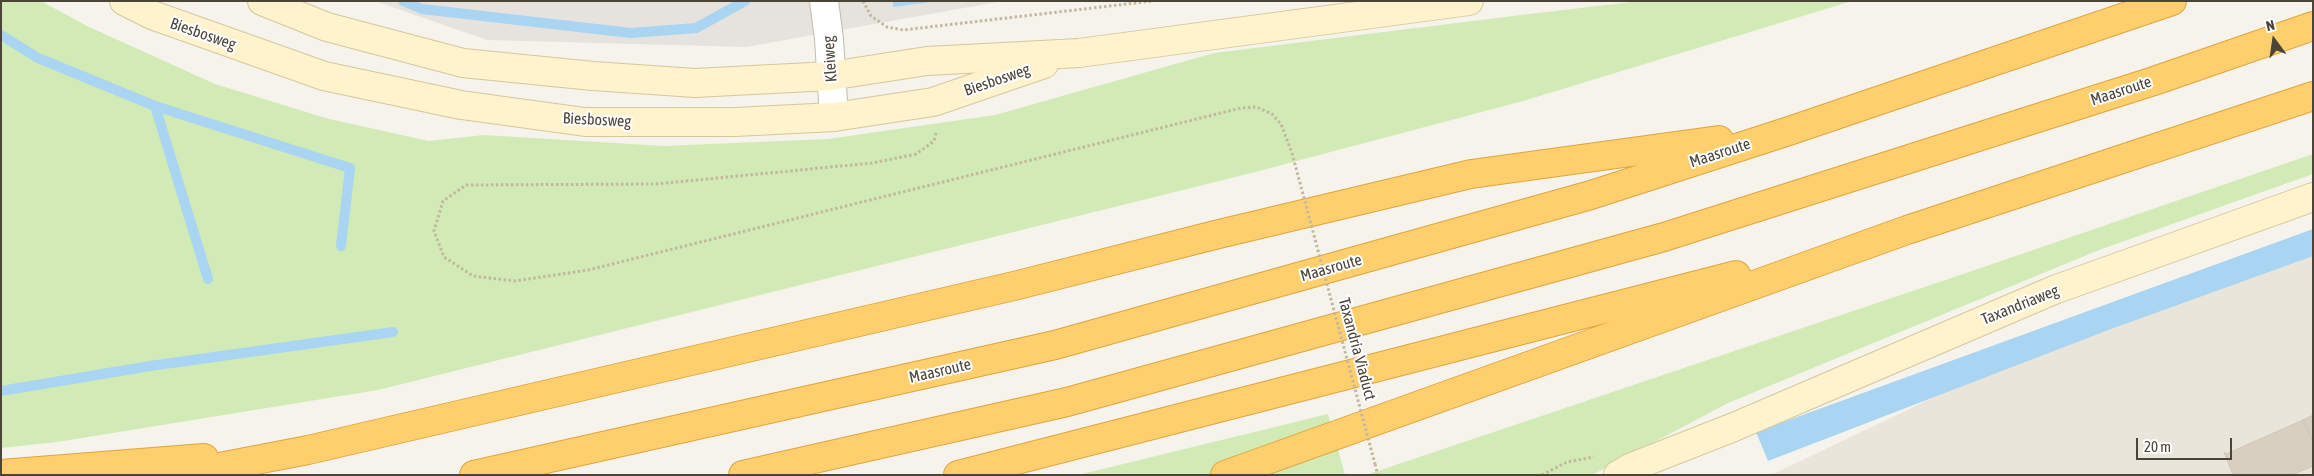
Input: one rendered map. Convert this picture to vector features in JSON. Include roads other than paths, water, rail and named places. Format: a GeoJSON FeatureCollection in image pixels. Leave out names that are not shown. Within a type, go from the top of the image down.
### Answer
{"type":"FeatureCollection","features":[{"type":"Feature","properties":{"kind":"highway","name":"Maasroute"},"geometry":{"type":"LineString","coordinates":[[474,475],[1055,345],[1591,195],[2172,1]]}},
{"type":"Feature","properties":{"kind":"highway","name":"Maasroute"},"geometry":{"type":"LineString","coordinates":[[743,475],[1067,402],[1664,237],[2154,81],[2313,26]]}},
{"type":"Feature","properties":{"kind":"highway"},"geometry":{"type":"LineString","coordinates":[[1225,475],[1907,230],[2313,96]]}},
{"type":"Feature","properties":{"kind":"highway"},"geometry":{"type":"LineString","coordinates":[[178,475],[308,450],[998,289],[1472,174],[1789,130]]}},
{"type":"Feature","properties":{"kind":"highway"},"geometry":{"type":"LineString","coordinates":[[958,475],[1217,410],[1907,230]]}},
{"type":"Feature","properties":{"kind":"highway"},"geometry":{"type":"LineString","coordinates":[[1,474],[45,469],[308,450]]}},
{"type":"Feature","properties":{"kind":"main road","name":"Biesbosweg"},"geometry":{"type":"LineString","coordinates":[[124,1],[152,15],[324,76],[461,105],[585,122],[735,122],[834,117],[933,102],[1079,53]]}},
{"type":"Feature","properties":{"kind":"main road","name":"Biesbosweg"},"geometry":{"type":"LineString","coordinates":[[262,1],[327,27],[463,63],[593,76],[695,83],[830,76],[927,61],[1079,53],[1469,1]]}},
{"type":"Feature","properties":{"kind":"main road","name":"Taxandriaweg"},"geometry":{"type":"LineString","coordinates":[[1734,427],[2054,290],[2313,197]]}},
{"type":"Feature","properties":{"kind":"main road"},"geometry":{"type":"LineString","coordinates":[[1618,475],[1632,467],[1734,427]]}},
{"type":"Feature","properties":{"kind":"main road"},"geometry":{"type":"LineString","coordinates":[[1661,475],[1734,427]]}},
{"type":"Feature","properties":{"kind":"street","name":"Kleiweg"},"geometry":{"type":"LineString","coordinates":[[824,1],[829,39],[834,117]]}},
{"type":"Feature","properties":{"kind":"water"},"geometry":{"type":"Polygon","coordinates":[[[893,1],[938,1],[893,7],[893,1]]]}},
{"type":"Feature","properties":{"kind":"water"},"geometry":{"type":"Polygon","coordinates":[[[2313,229],[2313,256],[2111,329],[1768,461],[1756,432],[2313,229]]]}},
{"type":"Feature","properties":{"kind":"waterway"},"geometry":{"type":"LineString","coordinates":[[403,1],[422,9],[631,33],[696,28],[745,1]]}},
{"type":"Feature","properties":{"kind":"waterway"},"geometry":{"type":"LineString","coordinates":[[1,35],[38,58],[155,106],[208,279]]}},
{"type":"Feature","properties":{"kind":"waterway"},"geometry":{"type":"LineString","coordinates":[[155,106],[350,168],[341,246]]}},
{"type":"Feature","properties":{"kind":"waterway"},"geometry":{"type":"LineString","coordinates":[[1,391],[150,366],[393,332]]}}]}
